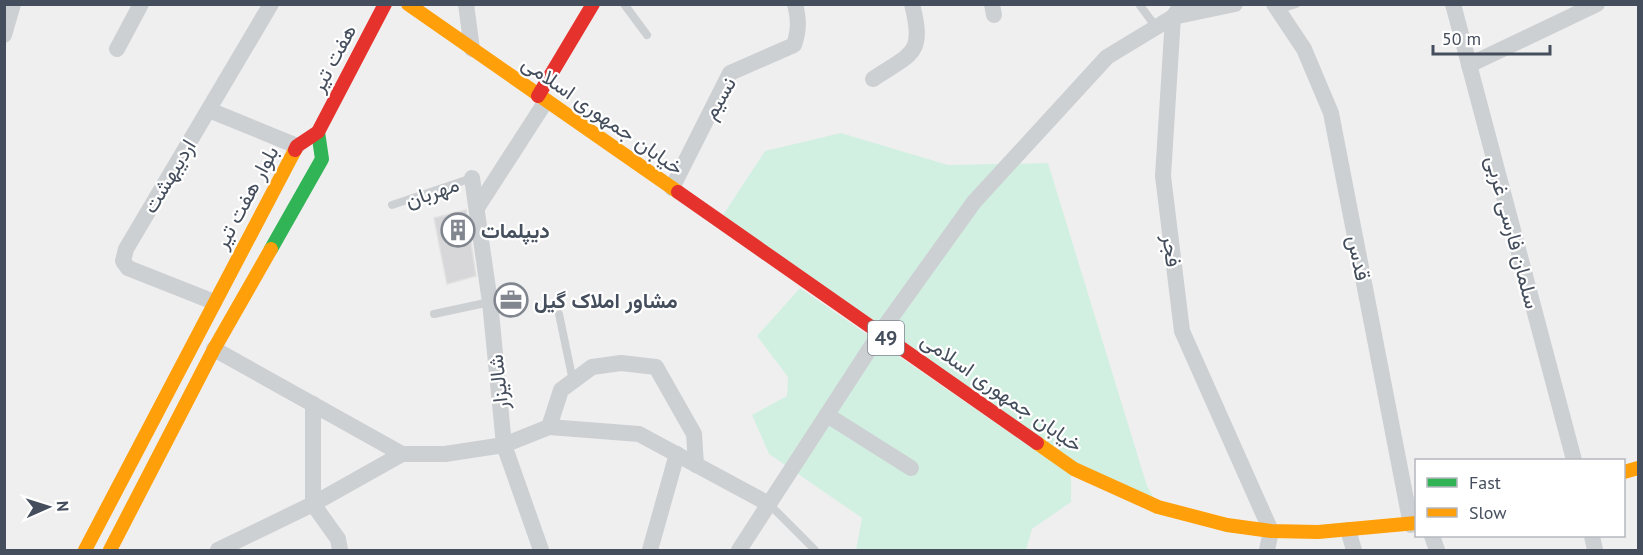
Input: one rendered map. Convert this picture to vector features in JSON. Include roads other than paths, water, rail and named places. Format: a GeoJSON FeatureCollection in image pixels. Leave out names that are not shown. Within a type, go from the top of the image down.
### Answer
{"type":"FeatureCollection","features":[{"type":"Feature","properties":{"kind":"street"},"geometry":{"type":"LineString","coordinates":[[4,35],[13,4]]}},
{"type":"Feature","properties":{"kind":"street"},"geometry":{"type":"LineString","coordinates":[[117,49],[141,4]]}},
{"type":"Feature","properties":{"kind":"street","name":"اردیبهشت"},"geometry":{"type":"LineString","coordinates":[[214,302],[128,268],[123,261],[126,249],[271,4]]}},
{"type":"Feature","properties":{"kind":"street","name":"هفت تیر"},"geometry":{"type":"LineString","coordinates":[[318,132],[386,4]]}},
{"type":"Feature","properties":{"kind":"street","name":"خیابان جمهوری اسلامی"},"geometry":{"type":"LineString","coordinates":[[408,4],[1074,469],[1158,507],[1227,525],[1271,531],[1318,532],[1414,524]]}},
{"type":"Feature","properties":{"kind":"street"},"geometry":{"type":"LineString","coordinates":[[466,4],[472,50]]}},
{"type":"Feature","properties":{"kind":"street"},"geometry":{"type":"LineString","coordinates":[[477,208],[542,99],[593,4]]}},
{"type":"Feature","properties":{"kind":"street","name":"نسیم"},"geometry":{"type":"LineString","coordinates":[[672,188],[730,73],[794,45],[799,31],[795,4]]}},
{"type":"Feature","properties":{"kind":"street"},"geometry":{"type":"LineString","coordinates":[[873,79],[911,54],[918,42],[918,28],[912,4]]}},
{"type":"Feature","properties":{"kind":"street"},"geometry":{"type":"LineString","coordinates":[[739,550],[880,333],[974,202],[1107,57],[1156,27],[1177,11],[1235,4]]}},
{"type":"Feature","properties":{"kind":"street","name":"سلمان فارسی غربی"},"geometry":{"type":"LineString","coordinates":[[1453,4],[1574,459]]}},
{"type":"Feature","properties":{"kind":"street"},"geometry":{"type":"LineString","coordinates":[[1469,65],[1598,4]]}},
{"type":"Feature","properties":{"kind":"street","name":"قدس"},"geometry":{"type":"LineString","coordinates":[[1276,7],[1304,50],[1331,113],[1414,524]]}},
{"type":"Feature","properties":{"kind":"street","name":"فجر"},"geometry":{"type":"LineString","coordinates":[[1177,11],[1162,176],[1182,331],[1271,531]]}},
{"type":"Feature","properties":{"kind":"street"},"geometry":{"type":"LineString","coordinates":[[208,110],[297,146]]}},
{"type":"Feature","properties":{"kind":"street"},"geometry":{"type":"LineString","coordinates":[[110,550],[214,349],[322,159],[318,132]]}},
{"type":"Feature","properties":{"kind":"street","name":"بلوار هفت تیر"},"geometry":{"type":"LineString","coordinates":[[85,550],[297,146],[318,132]]}},
{"type":"Feature","properties":{"kind":"street","name":"شالیزار"},"geometry":{"type":"LineString","coordinates":[[472,178],[490,302],[504,445],[541,550]]}},
{"type":"Feature","properties":{"kind":"street"},"geometry":{"type":"LineString","coordinates":[[214,349],[402,454],[445,454],[504,445],[549,427],[639,434],[769,504]]}},
{"type":"Feature","properties":{"kind":"street"},"geometry":{"type":"LineString","coordinates":[[549,427],[561,390],[592,367],[621,363],[656,367],[694,434],[696,465]]}},
{"type":"Feature","properties":{"kind":"street"},"geometry":{"type":"LineString","coordinates":[[313,404],[313,504],[338,539],[340,550]]}},
{"type":"Feature","properties":{"kind":"street"},"geometry":{"type":"LineString","coordinates":[[827,415],[911,468]]}},
{"type":"Feature","properties":{"kind":"street"},"geometry":{"type":"LineString","coordinates":[[218,550],[313,504],[402,454]]}},
{"type":"Feature","properties":{"kind":"street"},"geometry":{"type":"LineString","coordinates":[[650,550],[677,454]]}},
{"type":"Feature","properties":{"kind":"street"},"geometry":{"type":"LineString","coordinates":[[1348,530],[1354,550]]}},
{"type":"Feature","properties":{"kind":"street"},"geometry":{"type":"LineString","coordinates":[[1267,550],[1271,531]]}},
{"type":"Feature","properties":{"kind":"lane"},"geometry":{"type":"LineString","coordinates":[[624,4],[647,36]]}},
{"type":"Feature","properties":{"kind":"lane"},"geometry":{"type":"LineString","coordinates":[[1139,4],[1156,27]]}},
{"type":"Feature","properties":{"kind":"lane"},"geometry":{"type":"LineString","coordinates":[[1276,7],[1296,4]]}},
{"type":"Feature","properties":{"kind":"lane","name":"مهربان"},"geometry":{"type":"LineString","coordinates":[[392,206],[472,178]]}},
{"type":"Feature","properties":{"kind":"lane"},"geometry":{"type":"LineString","coordinates":[[434,314],[490,302]]}},
{"type":"Feature","properties":{"kind":"lane"},"geometry":{"type":"LineString","coordinates":[[559,314],[573,381]]}},
{"type":"Feature","properties":{"kind":"lane"},"geometry":{"type":"LineString","coordinates":[[769,504],[815,550]]}},
{"type":"Feature","properties":{"kind":"place","name":"دیپلمات"},"geometry":{"type":"Point","coordinates":[458,230]}},
{"type":"Feature","properties":{"kind":"place","name":"مشاور املاک گیل"},"geometry":{"type":"Point","coordinates":[511,300]}}]}
